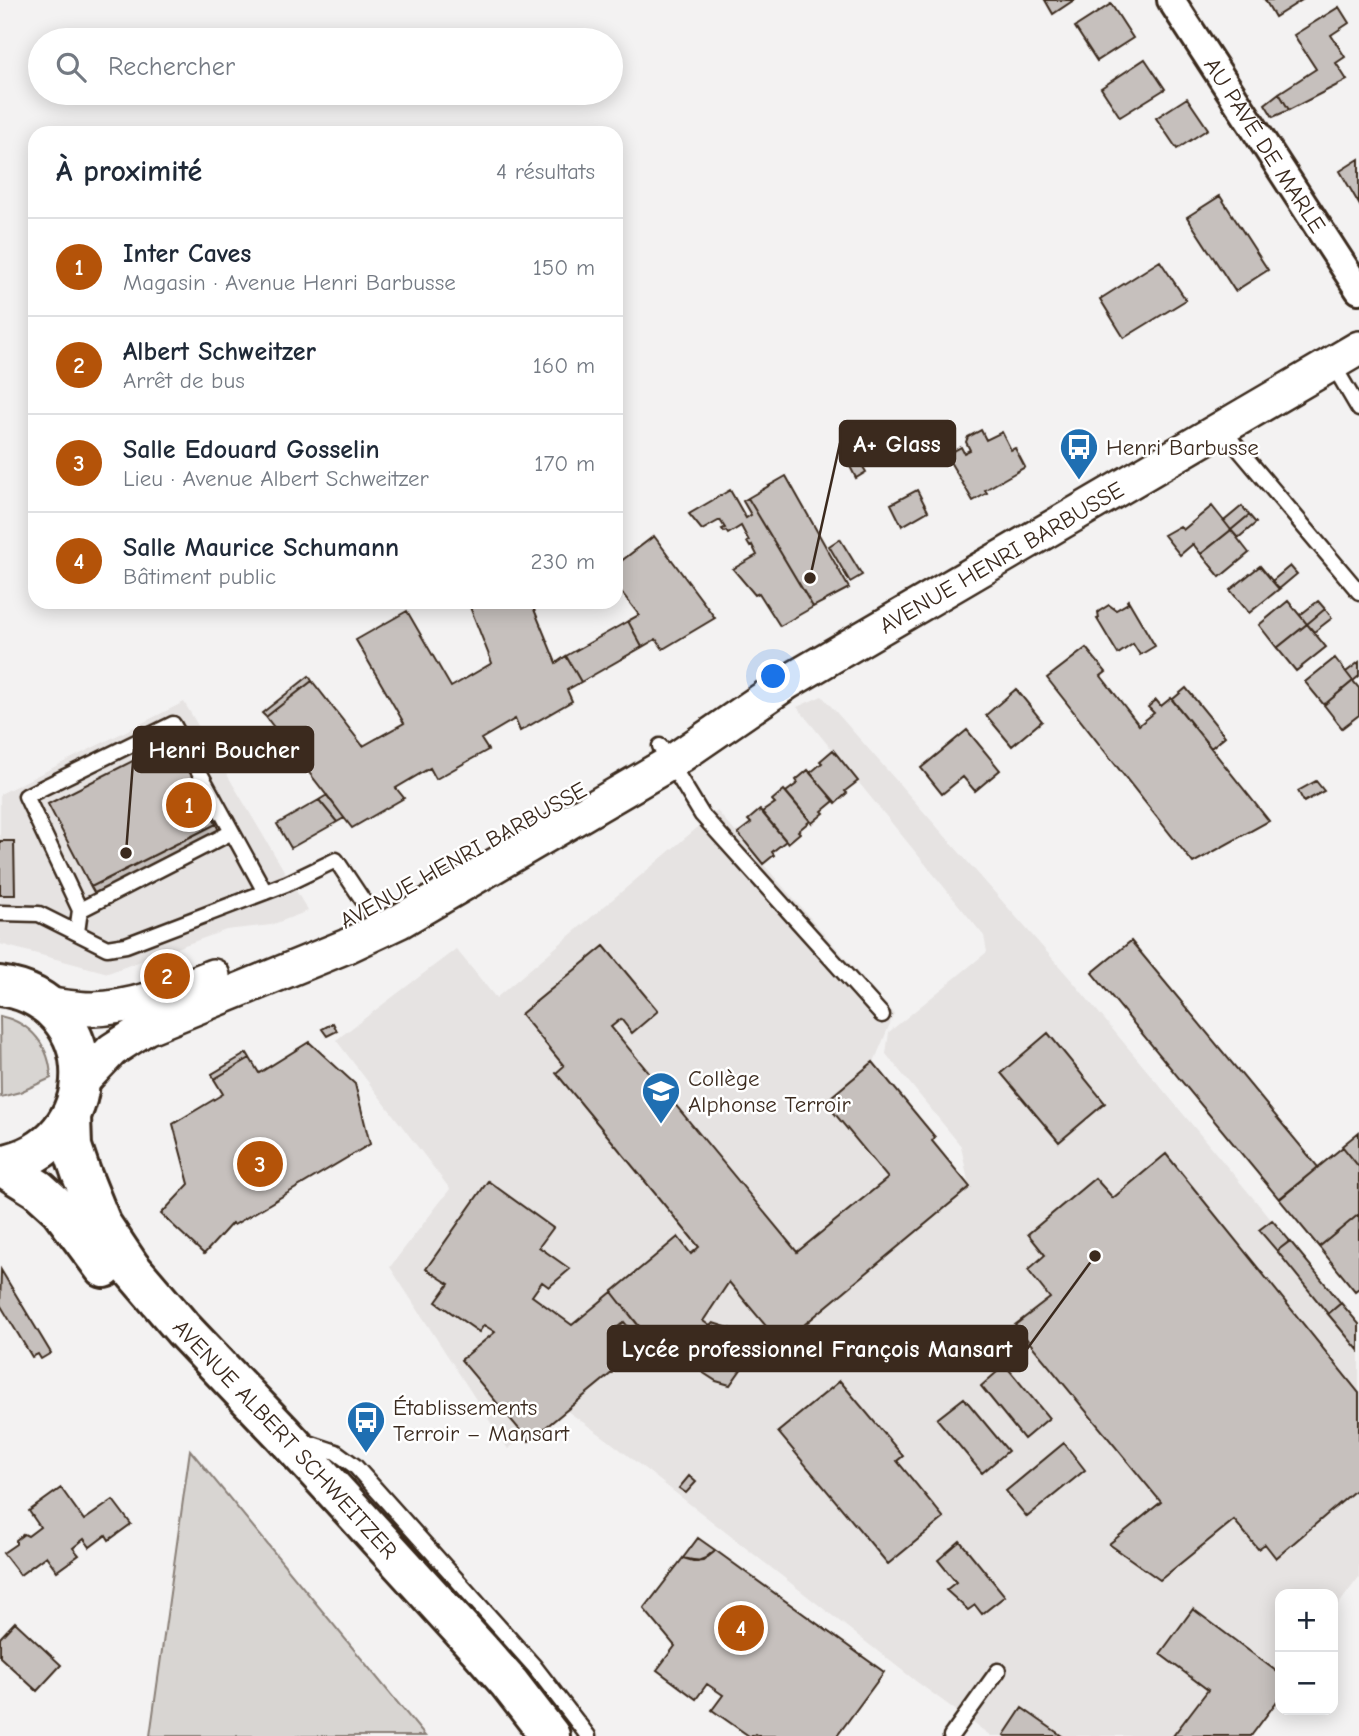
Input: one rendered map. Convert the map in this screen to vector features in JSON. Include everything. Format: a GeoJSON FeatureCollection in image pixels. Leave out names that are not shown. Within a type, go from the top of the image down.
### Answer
{"type":"FeatureCollection","features":[{"type":"Feature","properties":{"kind":"main road"},"geometry":{"type":"LineString","coordinates":[[0,986],[23,992],[44,1004]]}},
{"type":"Feature","properties":{"kind":"main road","name":"AVENUE ALBERT SCHWEITZER"},"geometry":{"type":"LineString","coordinates":[[44,1004],[62,1021],[79,1059],[72,1147],[102,1225],[114,1246],[171,1315],[480,1650],[550,1736]]}},
{"type":"Feature","properties":{"kind":"main road"},"geometry":{"type":"LineString","coordinates":[[0,1165],[38,1152],[57,1136],[75,1100]]}},
{"type":"Feature","properties":{"kind":"main road","name":"AVENUE ALBERT SCHWEITZER"},"geometry":{"type":"LineString","coordinates":[[0,1165],[38,1189],[60,1209],[131,1302],[266,1443],[456,1650],[527,1736]]}},
{"type":"Feature","properties":{"kind":"street","name":"AU PAVÉ DE MARLE"},"geometry":{"type":"LineString","coordinates":[[1171,0],[1359,290]]}},
{"type":"Feature","properties":{"kind":"street","name":"AVENUE HENRI BARBUSSE"},"geometry":{"type":"LineString","coordinates":[[75,1100],[112,1050],[146,1028],[376,920],[1346,356]]}},
{"type":"Feature","properties":{"kind":"street","name":"AVENUE HENRI BARBUSSE"},"geometry":{"type":"LineString","coordinates":[[44,1004],[93,1009],[146,1000],[343,923],[376,920]]}},
{"type":"Feature","properties":{"kind":"lane"},"geometry":{"type":"LineString","coordinates":[[1346,356],[1359,409]]}},
{"type":"Feature","properties":{"kind":"lane"},"geometry":{"type":"LineString","coordinates":[[1221,428],[1359,592]]}},
{"type":"Feature","properties":{"kind":"lane"},"geometry":{"type":"LineString","coordinates":[[77,932],[80,910],[26,796],[173,724],[265,892]]}},
{"type":"Feature","properties":{"kind":"lane"},"geometry":{"type":"LineString","coordinates":[[665,754],[702,815],[882,1015]]}},
{"type":"Feature","properties":{"kind":"lane"},"geometry":{"type":"LineString","coordinates":[[80,910],[233,832]]}},
{"type":"Feature","properties":{"kind":"lane"},"geometry":{"type":"LineString","coordinates":[[0,913],[39,914],[107,948],[126,945],[286,884],[335,860],[376,920]]}},
{"type":"Feature","properties":{"kind":"lane"},"geometry":{"type":"LineString","coordinates":[[283,1434],[336,1452],[355,1466],[534,1666],[588,1736]]}},
{"type":"Feature","properties":{"kind":"lane"},"geometry":{"type":"LineString","coordinates":[[951,1736],[998,1671]]}},
{"type":"Feature","properties":{"kind":"shaded area"},"geometry":{"type":"Polygon","coordinates":[[[822,696],[1074,983],[1359,1325],[1359,1577],[1338,1605],[1338,1589],[1275,1589],[1275,1690],[1241,1736],[991,1736],[917,1682],[608,1440],[563,1408],[508,1449],[390,1267],[450,1189],[336,1040],[456,949],[496,998],[717,811],[894,1014],[874,1062],[969,1186],[961,1146],[886,1054],[889,1032],[987,952],[984,936],[797,707],[822,696]]]}},
{"type":"Feature","properties":{"kind":"shaded area"},"geometry":{"type":"Polygon","coordinates":[[[184,702],[308,911],[271,925],[226,930],[108,973],[0,944],[0,794],[184,702]]]}},
{"type":"Feature","properties":{"kind":"shaded area"},"geometry":{"type":"Polygon","coordinates":[[[0,1016],[21,1024],[37,1038],[47,1056],[51,1078],[1,1097],[0,1016]]]}},
{"type":"Feature","properties":{"kind":"shaded area"},"geometry":{"type":"Polygon","coordinates":[[[190,1450],[425,1736],[150,1736],[190,1450]]]}},
{"type":"Feature","properties":{"kind":"building"},"geometry":{"type":"Polygon","coordinates":[[[1045,0],[1074,0],[1053,14],[1045,0]]]}},
{"type":"Feature","properties":{"kind":"building"},"geometry":{"type":"Polygon","coordinates":[[[1265,0],[1302,0],[1275,17],[1265,0]]]}},
{"type":"Feature","properties":{"kind":"building"},"geometry":{"type":"Polygon","coordinates":[[[1111,4],[1133,38],[1097,61],[1075,27],[1111,4]]]}},
{"type":"Feature","properties":{"kind":"building"},"geometry":{"type":"Polygon","coordinates":[[[1339,7],[1349,23],[1331,35],[1345,57],[1336,63],[1347,80],[1289,110],[1279,93],[1316,69],[1294,35],[1339,7]]]}},
{"type":"Feature","properties":{"kind":"building"},"geometry":{"type":"Polygon","coordinates":[[[1145,59],[1165,89],[1120,117],[1101,88],[1145,59]]]}},
{"type":"Feature","properties":{"kind":"building"},"geometry":{"type":"Polygon","coordinates":[[[1279,93],[1289,110],[1273,117],[1265,104],[1279,93]]]}},
{"type":"Feature","properties":{"kind":"building"},"geometry":{"type":"Polygon","coordinates":[[[1187,98],[1208,129],[1177,149],[1156,118],[1187,98]]]}},
{"type":"Feature","properties":{"kind":"building"},"geometry":{"type":"Polygon","coordinates":[[[1359,159],[1359,204],[1340,171],[1359,159]]]}},
{"type":"Feature","properties":{"kind":"building"},"geometry":{"type":"Polygon","coordinates":[[[1220,196],[1268,270],[1235,291],[1187,217],[1220,196]]]}},
{"type":"Feature","properties":{"kind":"building"},"geometry":{"type":"Polygon","coordinates":[[[1160,261],[1186,300],[1124,338],[1100,299],[1160,261]]]}},
{"type":"Feature","properties":{"kind":"building"},"geometry":{"type":"Polygon","coordinates":[[[981,430],[986,440],[1002,432],[1011,450],[1015,448],[1025,467],[985,490],[987,493],[973,501],[946,455],[961,447],[964,453],[970,450],[966,442],[968,437],[981,430]]]}},
{"type":"Feature","properties":{"kind":"building"},"geometry":{"type":"Polygon","coordinates":[[[853,450],[866,472],[856,478],[844,455],[853,450]]]}},
{"type":"Feature","properties":{"kind":"building"},"geometry":{"type":"Polygon","coordinates":[[[786,476],[849,588],[813,607],[748,498],[786,476]]]}},
{"type":"Feature","properties":{"kind":"building"},"geometry":{"type":"Polygon","coordinates":[[[730,490],[746,518],[751,515],[743,501],[748,498],[813,607],[780,626],[759,593],[755,595],[733,569],[757,555],[752,545],[750,547],[747,542],[749,541],[741,526],[728,534],[722,529],[725,528],[720,520],[702,530],[689,514],[730,490]]]}},
{"type":"Feature","properties":{"kind":"building"},"geometry":{"type":"Polygon","coordinates":[[[917,490],[928,511],[902,526],[891,504],[917,490]]]}},
{"type":"Feature","properties":{"kind":"building"},"geometry":{"type":"Polygon","coordinates":[[[1212,506],[1231,530],[1201,554],[1193,544],[1180,555],[1164,535],[1180,526],[1183,530],[1212,506]]]}},
{"type":"Feature","properties":{"kind":"building"},"geometry":{"type":"Polygon","coordinates":[[[1242,506],[1249,515],[1231,530],[1224,521],[1242,506]]]}},
{"type":"Feature","properties":{"kind":"building"},"geometry":{"type":"Polygon","coordinates":[[[1249,515],[1256,523],[1238,538],[1231,530],[1249,515]]]}},
{"type":"Feature","properties":{"kind":"building"},"geometry":{"type":"Polygon","coordinates":[[[1231,530],[1249,553],[1220,577],[1201,554],[1231,530]]]}},
{"type":"Feature","properties":{"kind":"building"},"geometry":{"type":"Polygon","coordinates":[[[654,536],[715,618],[663,649],[656,639],[642,647],[628,621],[639,615],[623,594],[623,560],[654,536]]]}},
{"type":"Feature","properties":{"kind":"building"},"geometry":{"type":"Polygon","coordinates":[[[840,539],[862,575],[850,582],[829,546],[840,539]]]}},
{"type":"Feature","properties":{"kind":"building"},"geometry":{"type":"Polygon","coordinates":[[[1260,566],[1279,589],[1249,613],[1230,590],[1260,566]]]}},
{"type":"Feature","properties":{"kind":"building"},"geometry":{"type":"Polygon","coordinates":[[[1290,566],[1297,574],[1279,589],[1272,581],[1290,566]]]}},
{"type":"Feature","properties":{"kind":"building"},"geometry":{"type":"Polygon","coordinates":[[[1128,600],[1155,646],[1140,655],[1133,644],[1118,654],[1097,619],[1098,612],[1109,605],[1116,610],[1128,603],[1128,600]]]}},
{"type":"Feature","properties":{"kind":"building"},"geometry":{"type":"Polygon","coordinates":[[[1288,601],[1307,624],[1277,648],[1259,625],[1288,601]]]}},
{"type":"Feature","properties":{"kind":"building"},"geometry":{"type":"Polygon","coordinates":[[[1318,601],[1325,609],[1307,624],[1300,615],[1318,601]]]}},
{"type":"Feature","properties":{"kind":"building"},"geometry":{"type":"Polygon","coordinates":[[[471,609],[534,609],[556,663],[566,656],[581,682],[567,690],[572,701],[520,731],[515,719],[481,739],[488,750],[436,779],[430,768],[396,788],[404,798],[352,828],[266,717],[312,681],[363,746],[404,723],[356,640],[407,611],[451,687],[492,663],[471,609]]]}},
{"type":"Feature","properties":{"kind":"building"},"geometry":{"type":"Polygon","coordinates":[[[1325,609],[1332,618],[1314,632],[1307,624],[1325,609]]]}},
{"type":"Feature","properties":{"kind":"building"},"geometry":{"type":"Polygon","coordinates":[[[628,621],[642,647],[581,682],[566,656],[628,621]]]}},
{"type":"Feature","properties":{"kind":"building"},"geometry":{"type":"Polygon","coordinates":[[[1307,624],[1326,647],[1296,671],[1277,648],[1307,624]]]}},
{"type":"Feature","properties":{"kind":"building"},"geometry":{"type":"Polygon","coordinates":[[[1086,648],[1106,672],[1101,676],[1139,725],[1154,713],[1148,707],[1156,700],[1161,706],[1171,698],[1269,821],[1193,863],[1047,678],[1086,648]]]}},
{"type":"Feature","properties":{"kind":"building"},"geometry":{"type":"Polygon","coordinates":[[[1335,658],[1353,681],[1324,705],[1305,682],[1335,658]]]}},
{"type":"Feature","properties":{"kind":"building"},"geometry":{"type":"Polygon","coordinates":[[[1359,662],[1359,676],[1353,681],[1346,672],[1359,662]]]}},
{"type":"Feature","properties":{"kind":"building"},"geometry":{"type":"Polygon","coordinates":[[[309,676],[312,681],[266,717],[262,713],[309,676]]]}},
{"type":"Feature","properties":{"kind":"building"},"geometry":{"type":"Polygon","coordinates":[[[1353,681],[1359,688],[1359,715],[1342,728],[1324,705],[1353,681]]]}},
{"type":"Feature","properties":{"kind":"building"},"geometry":{"type":"Polygon","coordinates":[[[1186,688],[1225,736],[1211,748],[1172,700],[1186,688]]]}},
{"type":"Feature","properties":{"kind":"building"},"geometry":{"type":"Polygon","coordinates":[[[1016,689],[1042,721],[1012,746],[986,715],[1016,689]]]}},
{"type":"Feature","properties":{"kind":"building"},"geometry":{"type":"Polygon","coordinates":[[[967,730],[1000,770],[975,791],[963,777],[942,794],[921,768],[967,730]]]}},
{"type":"Feature","properties":{"kind":"building"},"geometry":{"type":"Polygon","coordinates":[[[174,740],[216,824],[91,887],[48,804],[174,740]]]}},
{"type":"Feature","properties":{"kind":"building"},"geometry":{"type":"Polygon","coordinates":[[[833,750],[858,781],[845,791],[847,793],[836,803],[810,773],[833,750]]]}},
{"type":"Feature","properties":{"kind":"building"},"geometry":{"type":"Polygon","coordinates":[[[808,770],[834,801],[812,823],[786,792],[798,783],[796,780],[808,770]]]}},
{"type":"Feature","properties":{"kind":"building"},"geometry":{"type":"Polygon","coordinates":[[[1316,781],[1324,791],[1304,802],[1298,791],[1316,781]]]}},
{"type":"Feature","properties":{"kind":"building"},"geometry":{"type":"Polygon","coordinates":[[[784,790],[810,821],[788,843],[762,812],[775,803],[772,800],[784,790]]]}},
{"type":"Feature","properties":{"kind":"building"},"geometry":{"type":"Polygon","coordinates":[[[327,795],[344,818],[337,822],[319,800],[327,795]]]}},
{"type":"Feature","properties":{"kind":"building"},"geometry":{"type":"Polygon","coordinates":[[[319,800],[337,822],[291,848],[277,824],[319,800]]]}},
{"type":"Feature","properties":{"kind":"building"},"geometry":{"type":"Polygon","coordinates":[[[760,810],[786,841],[772,852],[774,855],[763,864],[738,833],[751,823],[748,820],[760,810]]]}},
{"type":"Feature","properties":{"kind":"building"},"geometry":{"type":"Polygon","coordinates":[[[216,824],[219,831],[95,894],[91,887],[216,824]]]}},
{"type":"Feature","properties":{"kind":"building"},"geometry":{"type":"Polygon","coordinates":[[[0,841],[14,841],[15,895],[0,895],[0,841]]]}},
{"type":"Feature","properties":{"kind":"building"},"geometry":{"type":"Polygon","coordinates":[[[1131,941],[1318,1167],[1280,1199],[1092,973],[1131,941]]]}},
{"type":"Feature","properties":{"kind":"building"},"geometry":{"type":"Polygon","coordinates":[[[604,946],[658,1011],[632,1033],[621,1019],[611,1027],[797,1252],[888,1178],[825,1102],[873,1062],[935,1137],[932,1141],[970,1187],[781,1344],[729,1282],[703,1321],[710,1326],[713,1323],[732,1329],[754,1351],[730,1385],[716,1381],[702,1372],[689,1356],[692,1352],[685,1348],[672,1367],[612,1292],[678,1237],[691,1254],[699,1247],[556,1073],[564,1066],[521,1014],[604,946]]]}},
{"type":"Feature","properties":{"kind":"building"},"geometry":{"type":"Polygon","coordinates":[[[333,1023],[337,1031],[327,1036],[322,1029],[333,1023]]]}},
{"type":"Feature","properties":{"kind":"building"},"geometry":{"type":"Polygon","coordinates":[[[1048,1033],[1105,1103],[1059,1142],[1001,1073],[1048,1033]]]}},
{"type":"Feature","properties":{"kind":"building"},"geometry":{"type":"Polygon","coordinates":[[[309,1042],[355,1084],[370,1144],[234,1225],[232,1223],[204,1254],[161,1214],[189,1184],[173,1124],[223,1094],[214,1079],[250,1058],[259,1073],[309,1042]]]}},
{"type":"Feature","properties":{"kind":"building"},"geometry":{"type":"Polygon","coordinates":[[[247,1053],[250,1058],[214,1079],[212,1074],[247,1053]]]}},
{"type":"Feature","properties":{"kind":"building"},"geometry":{"type":"Polygon","coordinates":[[[1359,1132],[1359,1167],[1342,1146],[1359,1132]]]}},
{"type":"Feature","properties":{"kind":"building"},"geometry":{"type":"Polygon","coordinates":[[[1343,1147],[1359,1167],[1359,1214],[1319,1247],[1279,1199],[1343,1147]]]}},
{"type":"Feature","properties":{"kind":"building"},"geometry":{"type":"Polygon","coordinates":[[[1166,1154],[1359,1393],[1359,1487],[1276,1558],[1265,1544],[1258,1549],[1234,1520],[1160,1580],[1109,1544],[1161,1502],[1015,1325],[1050,1298],[1028,1270],[1045,1255],[1028,1234],[1095,1178],[1113,1198],[1166,1154]]]}},
{"type":"Feature","properties":{"kind":"building"},"geometry":{"type":"Polygon","coordinates":[[[488,1181],[553,1228],[539,1247],[570,1269],[549,1287],[542,1282],[532,1296],[572,1325],[612,1292],[644,1333],[637,1338],[624,1322],[611,1333],[624,1349],[616,1356],[625,1362],[529,1441],[461,1360],[495,1332],[484,1325],[479,1332],[436,1302],[449,1284],[426,1269],[488,1181]]]}},
{"type":"Feature","properties":{"kind":"building"},"geometry":{"type":"Polygon","coordinates":[[[1359,1214],[1359,1288],[1355,1291],[1319,1247],[1359,1214]]]}},
{"type":"Feature","properties":{"kind":"building"},"geometry":{"type":"Polygon","coordinates":[[[1272,1220],[1290,1241],[1277,1251],[1259,1230],[1272,1220]]]}},
{"type":"Feature","properties":{"kind":"building"},"geometry":{"type":"Polygon","coordinates":[[[1290,1241],[1341,1303],[1328,1314],[1277,1251],[1290,1241]]]}},
{"type":"Feature","properties":{"kind":"building"},"geometry":{"type":"Polygon","coordinates":[[[1,1270],[51,1353],[41,1359],[38,1354],[32,1357],[0,1307],[1,1270]]]}},
{"type":"Feature","properties":{"kind":"building"},"geometry":{"type":"Polygon","coordinates":[[[1341,1303],[1359,1324],[1359,1351],[1328,1314],[1341,1303]]]}},
{"type":"Feature","properties":{"kind":"building"},"geometry":{"type":"Polygon","coordinates":[[[1005,1365],[1049,1418],[1024,1439],[981,1386],[1005,1365]]]}},
{"type":"Feature","properties":{"kind":"building"},"geometry":{"type":"Polygon","coordinates":[[[840,1381],[903,1456],[897,1461],[944,1518],[888,1564],[778,1432],[840,1381]]]}},
{"type":"Feature","properties":{"kind":"building"},"geometry":{"type":"Polygon","coordinates":[[[964,1398],[1008,1451],[982,1473],[937,1419],[964,1398]]]}},
{"type":"Feature","properties":{"kind":"building"},"geometry":{"type":"Polygon","coordinates":[[[1064,1443],[1085,1470],[1027,1517],[1006,1491],[1064,1443]]]}},
{"type":"Feature","properties":{"kind":"building"},"geometry":{"type":"Polygon","coordinates":[[[689,1476],[696,1482],[686,1493],[679,1488],[689,1476]]]}},
{"type":"Feature","properties":{"kind":"building"},"geometry":{"type":"Polygon","coordinates":[[[61,1488],[84,1520],[113,1500],[131,1524],[109,1540],[106,1535],[90,1547],[84,1539],[73,1548],[79,1555],[57,1571],[46,1556],[20,1575],[3,1553],[24,1534],[28,1536],[40,1527],[29,1511],[61,1488]]]}},
{"type":"Feature","properties":{"kind":"building"},"geometry":{"type":"Polygon","coordinates":[[[698,1538],[715,1550],[714,1552],[698,1561],[683,1558],[698,1538]]]}},
{"type":"Feature","properties":{"kind":"building"},"geometry":{"type":"Polygon","coordinates":[[[960,1541],[1005,1596],[982,1614],[975,1605],[968,1610],[946,1590],[956,1582],[938,1560],[960,1541]]]}},
{"type":"Feature","properties":{"kind":"building"},"geometry":{"type":"Polygon","coordinates":[[[715,1550],[884,1672],[837,1736],[749,1736],[712,1710],[723,1695],[707,1684],[696,1699],[657,1670],[675,1646],[644,1609],[683,1558],[703,1560],[715,1550]]]}},
{"type":"Feature","properties":{"kind":"building"},"geometry":{"type":"Polygon","coordinates":[[[1193,1609],[1275,1670],[1275,1704],[1251,1736],[1173,1736],[1208,1690],[1160,1654],[1193,1609]]]}},
{"type":"Feature","properties":{"kind":"building"},"geometry":{"type":"Polygon","coordinates":[[[15,1622],[61,1665],[37,1691],[0,1657],[0,1638],[15,1622]]]}},
{"type":"Feature","properties":{"kind":"building"},"geometry":{"type":"Polygon","coordinates":[[[1022,1708],[1062,1736],[1005,1736],[1022,1708]]]}},
{"type":"Feature","properties":{"kind":"place","name":"Henri Barbusse"},"geometry":{"type":"Point","coordinates":[1079,481]}},
{"type":"Feature","properties":{"kind":"place","name":"A+ Glass"},"geometry":{"type":"Point","coordinates":[810,578]}},
{"type":"Feature","properties":{"kind":"place","name":"Inter Caves"},"geometry":{"type":"Point","coordinates":[189,805]}},
{"type":"Feature","properties":{"kind":"place","name":"Henri Boucher"},"geometry":{"type":"Point","coordinates":[126,853]}},
{"type":"Feature","properties":{"kind":"place","name":"Albert Schweitzer"},"geometry":{"type":"Point","coordinates":[167,976]}},
{"type":"Feature","properties":{"kind":"place","name":"Collège Alphonse Terroir"},"geometry":{"type":"Point","coordinates":[661,1125]}},
{"type":"Feature","properties":{"kind":"place","name":"Salle Edouard Gosselin"},"geometry":{"type":"Point","coordinates":[260,1164]}},
{"type":"Feature","properties":{"kind":"place","name":"Lycée professionnel François Mansart"},"geometry":{"type":"Point","coordinates":[1095,1256]}},
{"type":"Feature","properties":{"kind":"place","name":"Établissements Terroir – Mansart"},"geometry":{"type":"Point","coordinates":[366,1454]}},
{"type":"Feature","properties":{"kind":"place","name":"Salle Maurice Schumann"},"geometry":{"type":"Point","coordinates":[741,1628]}}]}
